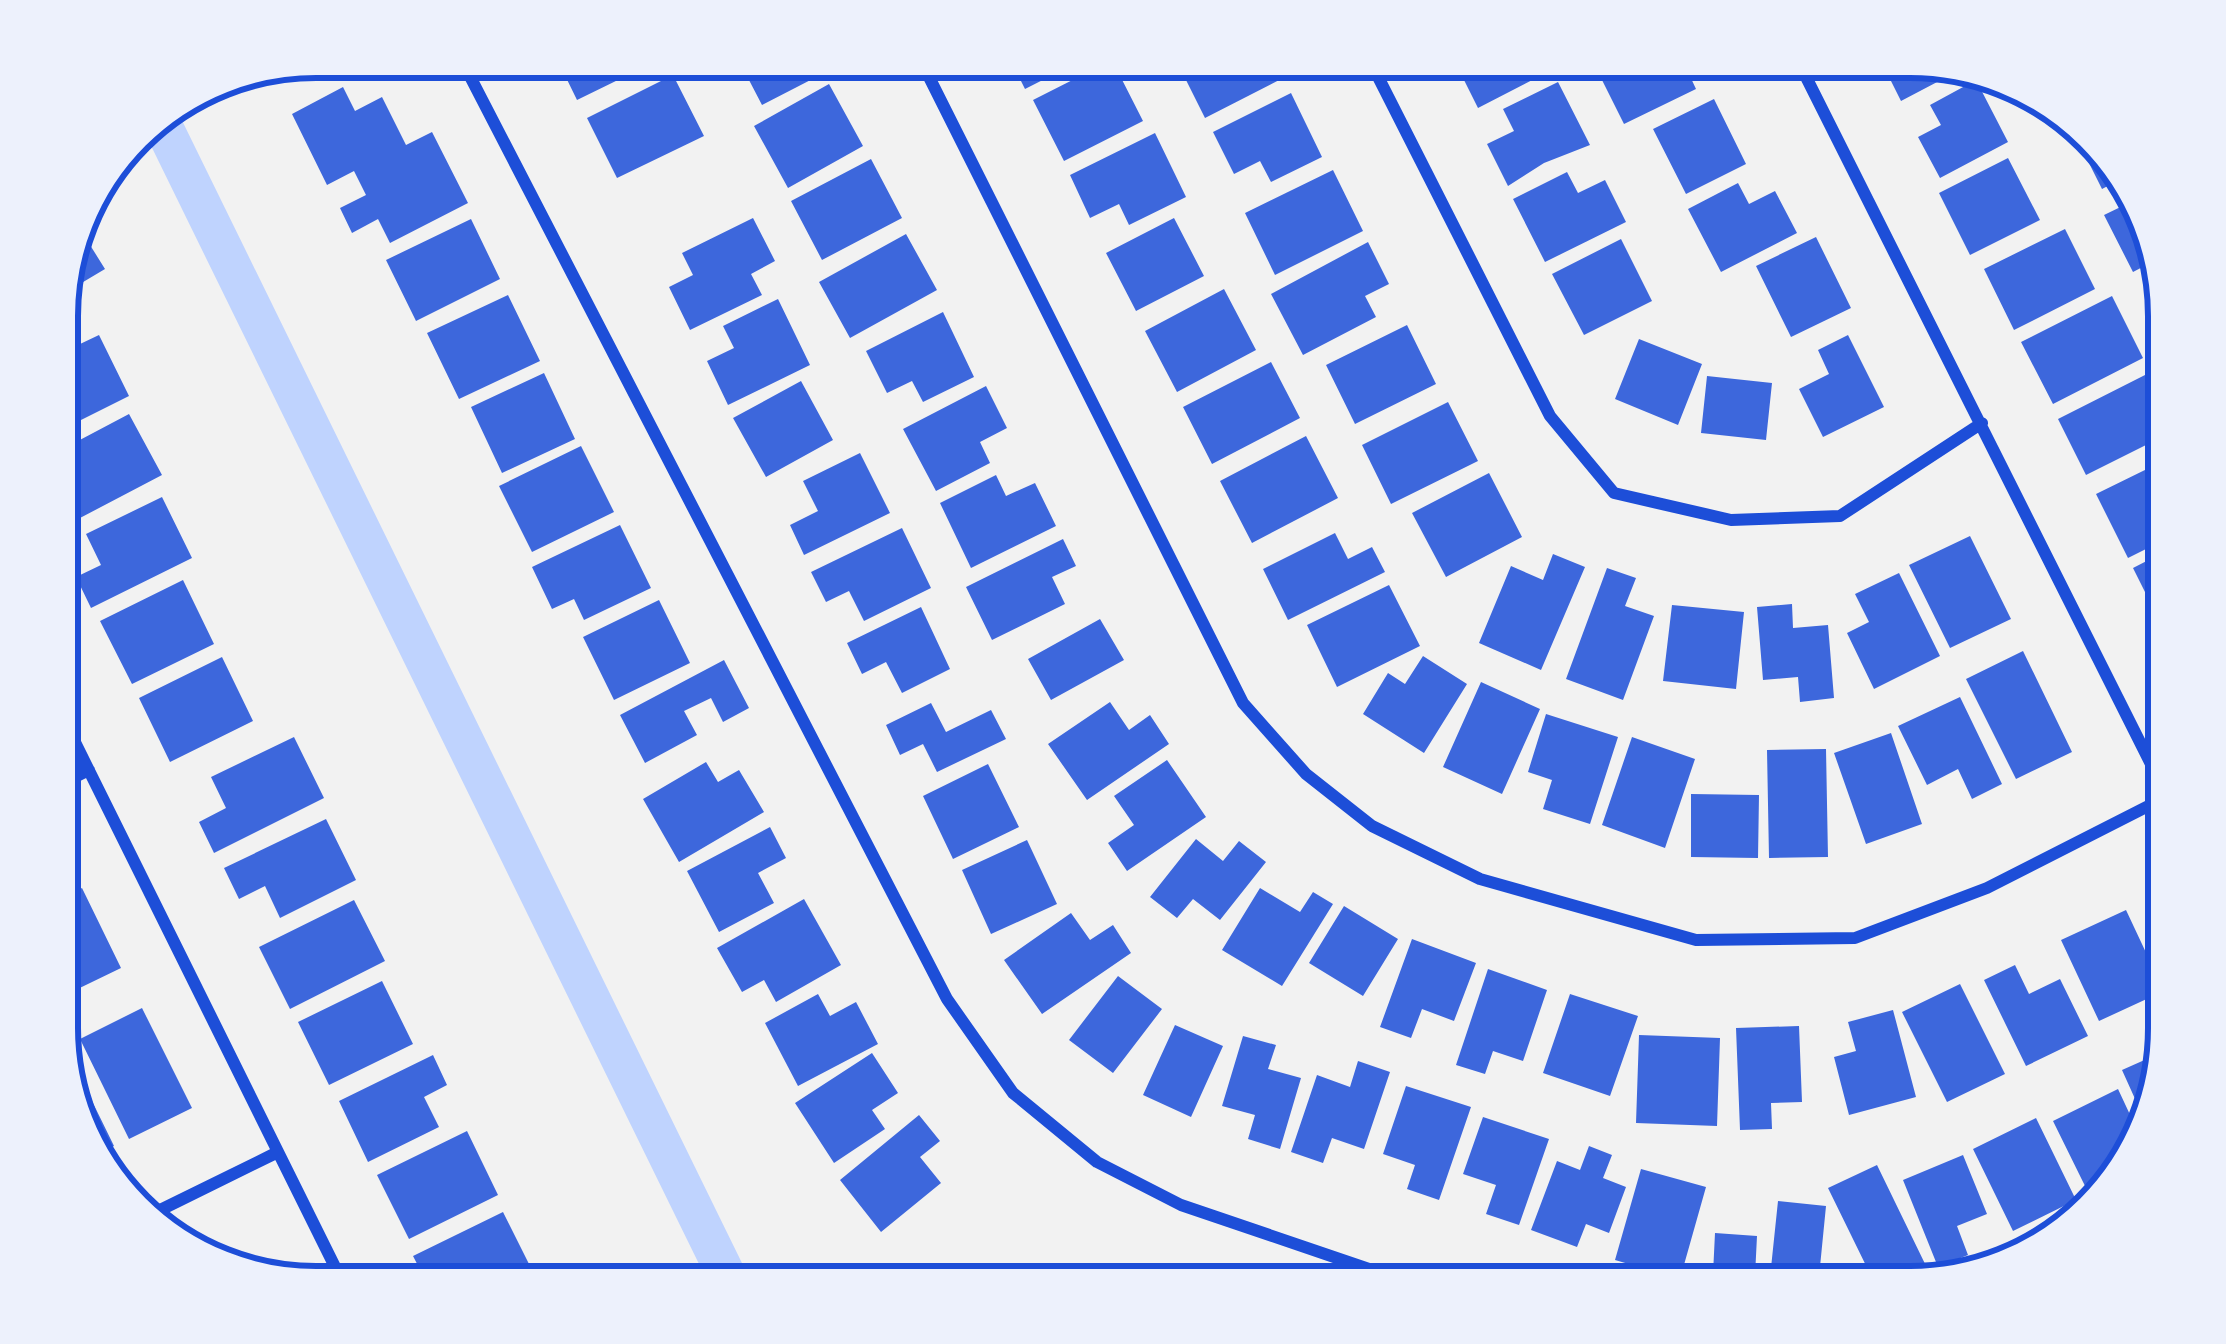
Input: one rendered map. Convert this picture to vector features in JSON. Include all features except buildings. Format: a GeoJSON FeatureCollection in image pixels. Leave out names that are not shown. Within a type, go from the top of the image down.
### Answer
{"type":"FeatureCollection","features":[{"type":"Feature","properties":{"kind":"street"},"geometry":{"type":"LineString","coordinates":[[471,78],[947,999],[1013,1093],[1097,1162],[1181,1205],[1358,1265]]}},
{"type":"Feature","properties":{"kind":"street"},"geometry":{"type":"LineString","coordinates":[[930,78],[1243,703],[1306,774],[1372,826],[1480,879],[1696,940],[1856,938],[1987,888],[2147,807]]}},
{"type":"Feature","properties":{"kind":"street"},"geometry":{"type":"LineString","coordinates":[[1379,78],[1550,416],[1614,493],[1731,520],[1840,516],[1982,423]]}},
{"type":"Feature","properties":{"kind":"street"},"geometry":{"type":"LineString","coordinates":[[1807,78],[2147,754]]}},
{"type":"Feature","properties":{"kind":"street"},"geometry":{"type":"LineString","coordinates":[[78,748],[335,1266]]}},
{"type":"Feature","properties":{"kind":"street"},"geometry":{"type":"LineString","coordinates":[[78,775],[89,770]]}},
{"type":"Feature","properties":{"kind":"street"},"geometry":{"type":"LineString","coordinates":[[162,1209],[278,1152]]}},
{"type":"Feature","properties":{"kind":"waterway"},"geometry":{"type":"LineString","coordinates":[[166,132],[722,1266]]}}]}
